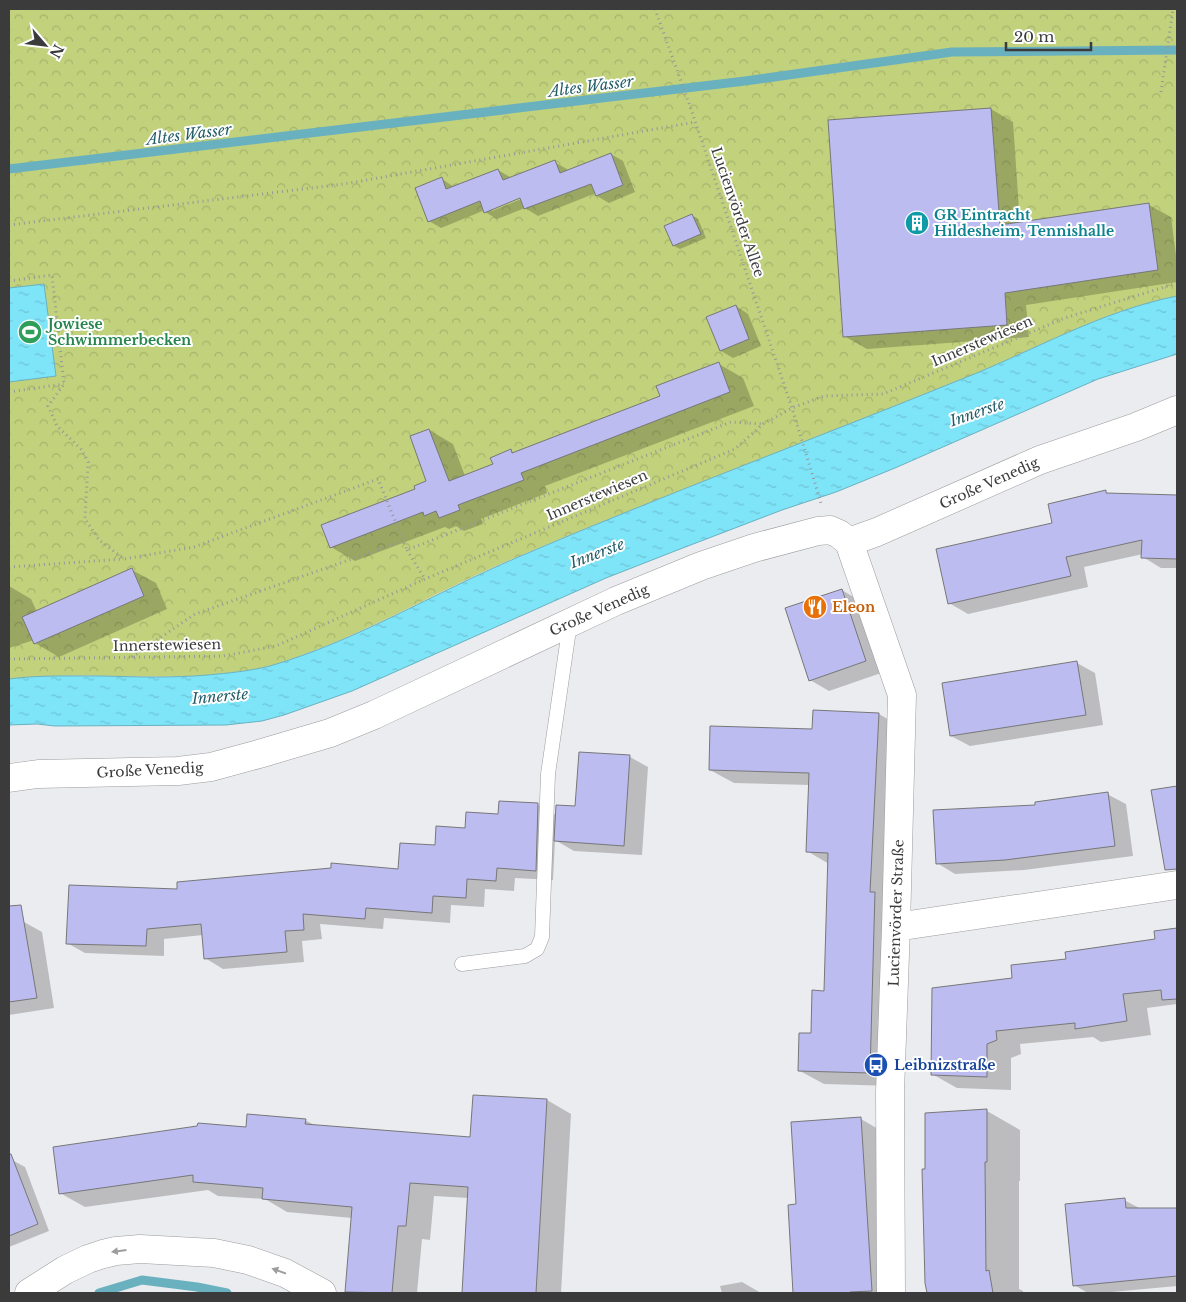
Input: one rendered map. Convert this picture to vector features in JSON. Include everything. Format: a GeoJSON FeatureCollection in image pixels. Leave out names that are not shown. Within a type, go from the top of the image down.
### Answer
{"type":"FeatureCollection","features":[{"type":"Feature","properties":{"kind":"street","name":"Große Venedig"},"geometry":{"type":"LineString","coordinates":[[9,778],[38,774],[178,770],[210,767],[330,733],[374,715],[616,600],[700,566],[754,548],[818,531],[830,530],[839,534],[848,542],[877,532],[1040,460],[1136,427],[1177,410]]}},
{"type":"Feature","properties":{"kind":"street","name":"Lucienvörder Straße"},"geometry":{"type":"LineString","coordinates":[[848,542],[902,695],[890,1092],[891,1293]]}},
{"type":"Feature","properties":{"kind":"street"},"geometry":{"type":"LineString","coordinates":[[896,927],[1177,885]]}},
{"type":"Feature","properties":{"kind":"street"},"geometry":{"type":"LineString","coordinates":[[29,1293],[65,1270],[88,1259],[116,1251],[140,1249],[214,1252],[248,1260],[286,1273],[322,1293]]}},
{"type":"Feature","properties":{"kind":"lane"},"geometry":{"type":"LineString","coordinates":[[462,964],[525,956],[537,949],[542,937],[548,774],[570,623]]}},
{"type":"Feature","properties":{"kind":"path","name":"Lucienvörder Allee"},"geometry":{"type":"LineString","coordinates":[[655,9],[691,109],[797,422],[823,508]]}},
{"type":"Feature","properties":{"kind":"path"},"geometry":{"type":"LineString","coordinates":[[1161,92],[1166,69],[1173,9]]}},
{"type":"Feature","properties":{"kind":"path"},"geometry":{"type":"LineString","coordinates":[[9,225],[344,184],[695,122]]}},
{"type":"Feature","properties":{"kind":"path"},"geometry":{"type":"LineString","coordinates":[[9,281],[52,275],[64,384],[48,406],[57,426],[82,450],[88,462],[86,519],[99,540],[124,559]]}},
{"type":"Feature","properties":{"kind":"path","name":"Innerstewiesen"},"geometry":{"type":"LineString","coordinates":[[9,659],[223,656],[276,646],[425,579],[735,449],[763,424],[792,408],[824,396],[883,394],[1065,318],[1177,283]]}},
{"type":"Feature","properties":{"kind":"path"},"geometry":{"type":"LineString","coordinates":[[9,392],[64,384]]}},
{"type":"Feature","properties":{"kind":"path"},"geometry":{"type":"LineString","coordinates":[[407,550],[731,422],[763,424]]}},
{"type":"Feature","properties":{"kind":"path"},"geometry":{"type":"LineString","coordinates":[[9,567],[124,559],[194,547],[378,479],[407,550],[425,579]]}},
{"type":"Feature","properties":{"kind":"path"},"geometry":{"type":"LineString","coordinates":[[132,658],[195,614],[403,541]]}},
{"type":"Feature","properties":{"kind":"green space"},"geometry":{"type":"Polygon","coordinates":[[[9,9],[1177,9],[1177,296],[1121,311],[1094,321],[989,368],[510,560],[332,644],[301,656],[270,666],[208,675],[158,677],[59,676],[9,679],[9,9]]]}},
{"type":"Feature","properties":{"kind":"water","name":"Jowiese Schwimmerbecken"},"geometry":{"type":"Polygon","coordinates":[[[44,284],[56,376],[9,382],[9,288],[44,284]]]}},
{"type":"Feature","properties":{"kind":"water","name":"Innerste"},"geometry":{"type":"Polygon","coordinates":[[[1177,296],[1177,354],[1098,379],[836,492],[782,510],[606,578],[352,691],[262,721],[226,725],[9,725],[9,679],[55,676],[182,677],[208,675],[262,668],[302,656],[333,644],[485,572],[571,535],[989,368],[1094,321],[1121,311],[1177,296]]]}},
{"type":"Feature","properties":{"kind":"building","name":"GR Eintracht Hildesheim, Tennishalle"},"geometry":{"type":"Polygon","coordinates":[[[991,108],[1000,225],[1149,203],[1158,270],[1005,293],[1007,325],[843,337],[828,120],[991,108]]]}},
{"type":"Feature","properties":{"kind":"building"},"geometry":{"type":"Polygon","coordinates":[[[611,153],[623,185],[596,196],[591,184],[524,209],[520,198],[484,213],[480,201],[428,222],[415,188],[442,177],[446,189],[498,169],[503,180],[555,160],[560,173],[611,153]]]}},
{"type":"Feature","properties":{"kind":"building"},"geometry":{"type":"Polygon","coordinates":[[[692,214],[701,234],[673,246],[664,226],[692,214]]]}},
{"type":"Feature","properties":{"kind":"building"},"geometry":{"type":"Polygon","coordinates":[[[736,305],[749,339],[720,351],[706,317],[736,305]]]}},
{"type":"Feature","properties":{"kind":"building"},"geometry":{"type":"Polygon","coordinates":[[[719,362],[730,392],[521,473],[524,480],[458,505],[460,510],[439,518],[436,511],[424,516],[423,512],[330,548],[321,525],[415,489],[414,486],[426,481],[410,436],[429,429],[449,481],[493,464],[490,458],[511,449],[512,453],[660,396],[656,386],[719,362]]]}},
{"type":"Feature","properties":{"kind":"building"},"geometry":{"type":"Polygon","coordinates":[[[1106,490],[1106,493],[1177,495],[1177,559],[1141,558],[1142,540],[1066,557],[1071,576],[948,604],[936,549],[1052,523],[1048,504],[1106,490]]]}},
{"type":"Feature","properties":{"kind":"building"},"geometry":{"type":"Polygon","coordinates":[[[132,568],[144,596],[34,644],[22,617],[132,568]]]}},
{"type":"Feature","properties":{"kind":"building"},"geometry":{"type":"Polygon","coordinates":[[[842,589],[866,661],[809,681],[785,608],[842,589]]]}},
{"type":"Feature","properties":{"kind":"building"},"geometry":{"type":"Polygon","coordinates":[[[1077,661],[1086,715],[950,736],[942,683],[1077,661]]]}},
{"type":"Feature","properties":{"kind":"building"},"geometry":{"type":"Polygon","coordinates":[[[813,710],[879,713],[870,892],[875,892],[870,1073],[798,1071],[799,1033],[811,1033],[812,990],[824,991],[828,853],[806,852],[809,773],[709,770],[710,726],[812,729],[813,710]]]}},
{"type":"Feature","properties":{"kind":"building"},"geometry":{"type":"Polygon","coordinates":[[[579,752],[630,755],[624,846],[554,841],[556,805],[575,806],[579,752]]]}},
{"type":"Feature","properties":{"kind":"building"},"geometry":{"type":"Polygon","coordinates":[[[1177,786],[1177,869],[1165,870],[1151,790],[1177,786]]]}},
{"type":"Feature","properties":{"kind":"building"},"geometry":{"type":"Polygon","coordinates":[[[1108,792],[1115,846],[1005,860],[936,864],[933,810],[1035,805],[1035,802],[1108,792]]]}},
{"type":"Feature","properties":{"kind":"building"},"geometry":{"type":"Polygon","coordinates":[[[499,801],[538,803],[536,871],[497,868],[496,881],[467,879],[466,898],[433,896],[432,913],[366,908],[365,919],[303,914],[304,930],[285,931],[287,952],[204,959],[201,924],[147,929],[146,946],[66,944],[69,885],[177,889],[177,882],[331,868],[331,863],[398,869],[400,843],[435,845],[436,826],[465,828],[466,812],[498,814],[499,801]]]}},
{"type":"Feature","properties":{"kind":"building"},"geometry":{"type":"Polygon","coordinates":[[[21,905],[37,998],[9,1002],[9,906],[21,905]]]}},
{"type":"Feature","properties":{"kind":"building"},"geometry":{"type":"Polygon","coordinates":[[[1177,928],[1177,999],[1162,1000],[1161,990],[1123,994],[1127,1021],[1075,1029],[1075,1023],[996,1031],[997,1040],[987,1044],[987,1077],[931,1075],[932,988],[1012,978],[1011,965],[1066,959],[1065,952],[1155,939],[1154,931],[1177,928]]]}},
{"type":"Feature","properties":{"kind":"building"},"geometry":{"type":"Polygon","coordinates":[[[473,1095],[547,1099],[536,1293],[462,1293],[468,1187],[410,1183],[406,1226],[398,1226],[392,1293],[345,1292],[352,1207],[262,1199],[263,1188],[193,1182],[193,1175],[59,1194],[53,1147],[197,1126],[198,1123],[246,1127],[247,1114],[306,1119],[305,1124],[470,1137],[473,1095]]]}},
{"type":"Feature","properties":{"kind":"building"},"geometry":{"type":"Polygon","coordinates":[[[987,1109],[987,1162],[985,1162],[986,1271],[989,1270],[993,1293],[927,1293],[925,1283],[922,1169],[925,1169],[925,1113],[987,1109]]]}},
{"type":"Feature","properties":{"kind":"building"},"geometry":{"type":"Polygon","coordinates":[[[861,1117],[872,1291],[793,1293],[788,1205],[796,1204],[791,1122],[861,1117]]]}},
{"type":"Feature","properties":{"kind":"building"},"geometry":{"type":"Polygon","coordinates":[[[9,1154],[11,1154],[38,1224],[9,1236],[9,1154]]]}},
{"type":"Feature","properties":{"kind":"building"},"geometry":{"type":"Polygon","coordinates":[[[1125,1198],[1126,1208],[1177,1208],[1177,1276],[1073,1286],[1065,1204],[1125,1198]]]}},
{"type":"Feature","properties":{"kind":"waterway","name":"Altes Wasser"},"geometry":{"type":"LineString","coordinates":[[9,169],[745,81],[952,52],[1177,50]]}},
{"type":"Feature","properties":{"kind":"waterway"},"geometry":{"type":"LineString","coordinates":[[99,1293],[142,1280],[227,1293]]}},
{"type":"Feature","properties":{"kind":"place","name":"GR Eintracht Hildesheim, Tennishalle"},"geometry":{"type":"Point","coordinates":[917,223]}},
{"type":"Feature","properties":{"kind":"place","name":"Jowiese Schwimmerbecken"},"geometry":{"type":"Point","coordinates":[30,332]}},
{"type":"Feature","properties":{"kind":"place","name":"Eleon"},"geometry":{"type":"Point","coordinates":[815,607]}},
{"type":"Feature","properties":{"kind":"place","name":"Leibnizstraße"},"geometry":{"type":"Point","coordinates":[876,1065]}}]}
